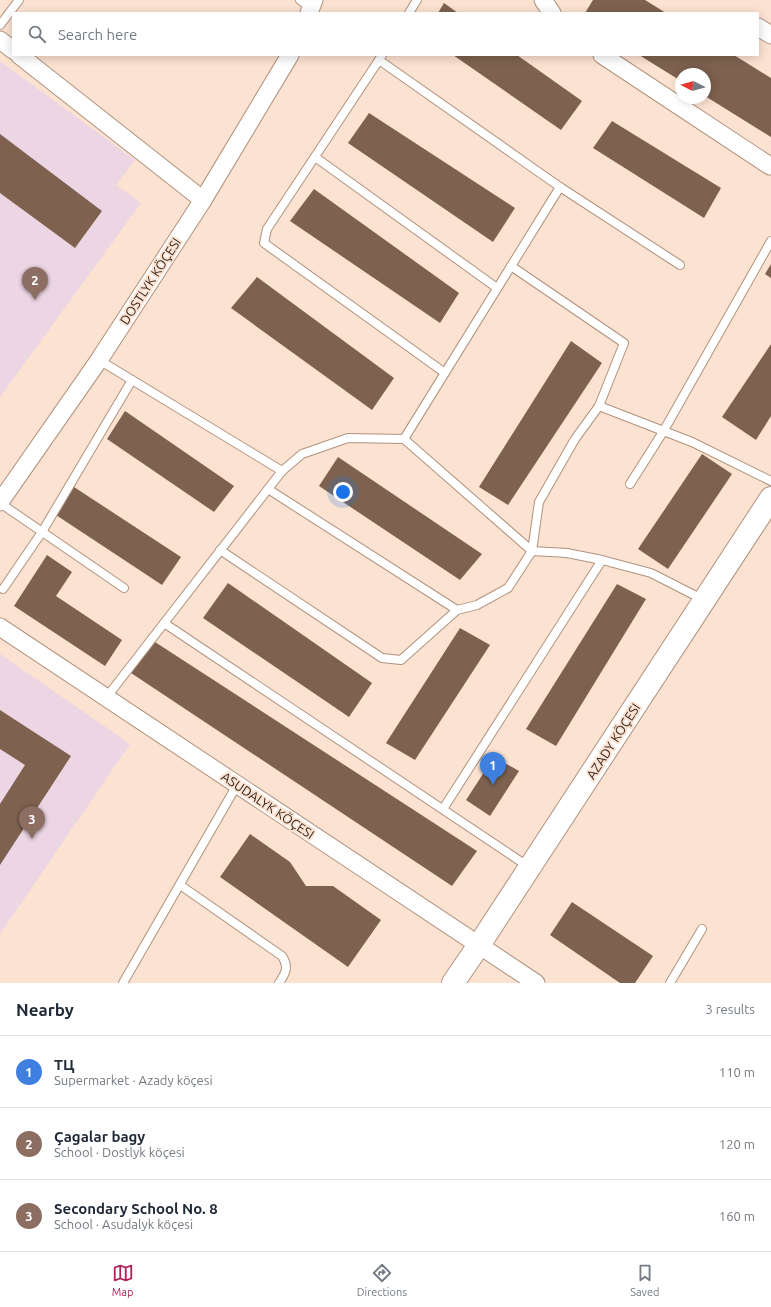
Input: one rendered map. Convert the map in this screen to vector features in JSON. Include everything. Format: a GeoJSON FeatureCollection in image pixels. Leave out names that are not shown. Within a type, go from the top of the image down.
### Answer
{"type":"FeatureCollection","features":[{"type":"Feature","properties":{"kind":"main road","name":"AZADY KÖÇESI"},"geometry":{"type":"LineString","coordinates":[[452,983],[530,868],[771,498]]}},
{"type":"Feature","properties":{"kind":"street"},"geometry":{"type":"LineString","coordinates":[[543,0],[551,12]]}},
{"type":"Feature","properties":{"kind":"street"},"geometry":{"type":"LineString","coordinates":[[759,28],[771,35]]}},
{"type":"Feature","properties":{"kind":"street"},"geometry":{"type":"LineString","coordinates":[[0,40],[12,49]]}},
{"type":"Feature","properties":{"kind":"street"},"geometry":{"type":"LineString","coordinates":[[20,56],[203,200]]}},
{"type":"Feature","properties":{"kind":"street","name":"DOSTLYK KÖÇESI"},"geometry":{"type":"LineString","coordinates":[[0,503],[99,360],[203,200],[289,56]]}},
{"type":"Feature","properties":{"kind":"street"},"geometry":{"type":"LineString","coordinates":[[604,56],[770,166]]}},
{"type":"Feature","properties":{"kind":"street","name":"ASUDALYK KÖÇESI"},"geometry":{"type":"LineString","coordinates":[[0,627],[536,983]]}},
{"type":"Feature","properties":{"kind":"lane"},"geometry":{"type":"LineString","coordinates":[[0,25],[19,0]]}},
{"type":"Feature","properties":{"kind":"lane"},"geometry":{"type":"LineString","coordinates":[[410,12],[417,0]]}},
{"type":"Feature","properties":{"kind":"lane"},"geometry":{"type":"LineString","coordinates":[[445,373],[264,243],[267,229],[381,57],[560,187],[680,265]]}},
{"type":"Feature","properties":{"kind":"lane"},"geometry":{"type":"LineString","coordinates":[[315,157],[497,288]]}},
{"type":"Feature","properties":{"kind":"lane"},"geometry":{"type":"LineString","coordinates":[[404,439],[560,187]]}},
{"type":"Feature","properties":{"kind":"lane"},"geometry":{"type":"LineString","coordinates":[[630,484],[663,432],[771,241]]}},
{"type":"Feature","properties":{"kind":"lane"},"geometry":{"type":"LineString","coordinates":[[220,550],[382,658],[401,660],[458,610],[477,604],[508,588],[532,551],[539,502],[575,439],[599,406],[624,343],[511,266]]}},
{"type":"Feature","properties":{"kind":"lane"},"geometry":{"type":"LineString","coordinates":[[99,360],[282,470]]}},
{"type":"Feature","properties":{"kind":"lane"},"geometry":{"type":"LineString","coordinates":[[3,589],[42,532],[132,380]]}},
{"type":"Feature","properties":{"kind":"lane"},"geometry":{"type":"LineString","coordinates":[[599,406],[692,442],[771,481]]}},
{"type":"Feature","properties":{"kind":"lane"},"geometry":{"type":"LineString","coordinates":[[106,698],[282,470],[302,454],[348,438],[404,439],[532,551],[567,553],[602,560],[651,573],[704,600]]}},
{"type":"Feature","properties":{"kind":"lane"},"geometry":{"type":"LineString","coordinates":[[268,489],[458,610]]}},
{"type":"Feature","properties":{"kind":"lane"},"geometry":{"type":"LineString","coordinates":[[0,503],[124,588]]}},
{"type":"Feature","properties":{"kind":"lane"},"geometry":{"type":"LineString","coordinates":[[443,809],[602,560]]}},
{"type":"Feature","properties":{"kind":"lane"},"geometry":{"type":"LineString","coordinates":[[164,623],[530,868]]}},
{"type":"Feature","properties":{"kind":"lane"},"geometry":{"type":"LineString","coordinates":[[123,983],[237,785]]}},
{"type":"Feature","properties":{"kind":"lane"},"geometry":{"type":"LineString","coordinates":[[180,885],[282,956],[286,962],[285,974],[279,983]]}},
{"type":"Feature","properties":{"kind":"lane"},"geometry":{"type":"LineString","coordinates":[[670,983],[702,929]]}},
{"type":"Feature","properties":{"kind":"shaded area"},"geometry":{"type":"Polygon","coordinates":[[[0,61],[135,160],[116,185],[141,203],[0,397],[0,61]]]}},
{"type":"Feature","properties":{"kind":"shaded area"},"geometry":{"type":"Polygon","coordinates":[[[0,654],[130,744],[0,934],[0,654]]]}},
{"type":"Feature","properties":{"kind":"building"},"geometry":{"type":"Polygon","coordinates":[[[593,0],[645,0],[664,12],[586,12],[593,0]]]}},
{"type":"Feature","properties":{"kind":"building"},"geometry":{"type":"Polygon","coordinates":[[[444,3],[457,12],[439,12],[444,3]]]}},
{"type":"Feature","properties":{"kind":"building"},"geometry":{"type":"Polygon","coordinates":[[[454,56],[518,56],[582,101],[561,130],[454,56]]]}},
{"type":"Feature","properties":{"kind":"building"},"geometry":{"type":"Polygon","coordinates":[[[641,56],[736,56],[771,78],[771,137],[711,100],[711,68],[675,68],[675,77],[641,56]]]}},
{"type":"Feature","properties":{"kind":"building"},"geometry":{"type":"Polygon","coordinates":[[[369,113],[515,208],[493,242],[348,143],[369,113]]]}},
{"type":"Feature","properties":{"kind":"building"},"geometry":{"type":"Polygon","coordinates":[[[612,121],[721,188],[704,218],[593,148],[612,121]]]}},
{"type":"Feature","properties":{"kind":"building"},"geometry":{"type":"Polygon","coordinates":[[[0,134],[102,211],[75,248],[0,193],[0,134]]]}},
{"type":"Feature","properties":{"kind":"building"},"geometry":{"type":"Polygon","coordinates":[[[314,189],[459,293],[440,323],[290,221],[314,189]]]}},
{"type":"Feature","properties":{"kind":"building"},"geometry":{"type":"Polygon","coordinates":[[[771,264],[771,278],[765,274],[771,264]]]}},
{"type":"Feature","properties":{"kind":"building"},"geometry":{"type":"Polygon","coordinates":[[[257,277],[394,378],[372,410],[231,308],[257,277]]]}},
{"type":"Feature","properties":{"kind":"building"},"geometry":{"type":"Polygon","coordinates":[[[571,341],[602,363],[508,505],[479,487],[571,341]]]}},
{"type":"Feature","properties":{"kind":"building"},"geometry":{"type":"Polygon","coordinates":[[[771,344],[771,416],[756,440],[722,417],[771,344]]]}},
{"type":"Feature","properties":{"kind":"building"},"geometry":{"type":"Polygon","coordinates":[[[125,411],[234,486],[214,512],[107,439],[125,411]]]}},
{"type":"Feature","properties":{"kind":"building"},"geometry":{"type":"Polygon","coordinates":[[[702,454],[732,474],[668,569],[638,549],[702,454]]]}},
{"type":"Feature","properties":{"kind":"building"},"geometry":{"type":"Polygon","coordinates":[[[338,457],[482,554],[460,580],[319,486],[338,457]]]}},
{"type":"Feature","properties":{"kind":"building"},"geometry":{"type":"Polygon","coordinates":[[[74,487],[181,557],[162,585],[56,515],[74,487]]]}},
{"type":"Feature","properties":{"kind":"building"},"geometry":{"type":"Polygon","coordinates":[[[47,555],[72,572],[56,596],[122,640],[105,666],[14,606],[47,555]]]}},
{"type":"Feature","properties":{"kind":"building"},"geometry":{"type":"Polygon","coordinates":[[[228,583],[372,683],[349,717],[203,618],[228,583]]]}},
{"type":"Feature","properties":{"kind":"building"},"geometry":{"type":"Polygon","coordinates":[[[617,584],[646,599],[556,746],[526,729],[617,584]]]}},
{"type":"Feature","properties":{"kind":"building"},"geometry":{"type":"Polygon","coordinates":[[[460,628],[490,645],[415,760],[386,743],[460,628]]]}},
{"type":"Feature","properties":{"kind":"building"},"geometry":{"type":"Polygon","coordinates":[[[155,642],[477,851],[452,886],[131,673],[155,642]]]}},
{"type":"Feature","properties":{"kind":"building"},"geometry":{"type":"Polygon","coordinates":[[[0,710],[71,756],[0,865],[0,804],[25,765],[0,749],[0,710]]]}},
{"type":"Feature","properties":{"kind":"building"},"geometry":{"type":"Polygon","coordinates":[[[494,757],[519,771],[490,816],[466,800],[494,757]]]}},
{"type":"Feature","properties":{"kind":"building"},"geometry":{"type":"Polygon","coordinates":[[[250,834],[290,862],[306,886],[333,886],[381,920],[348,967],[220,877],[250,834]]]}},
{"type":"Feature","properties":{"kind":"building"},"geometry":{"type":"Polygon","coordinates":[[[572,902],[653,956],[635,983],[620,983],[550,935],[572,902]]]}},
{"type":"Feature","properties":{"kind":"place","name":"Çagalar bagy"},"geometry":{"type":"Point","coordinates":[35,300]}},
{"type":"Feature","properties":{"kind":"place","name":"ТЦ"},"geometry":{"type":"Point","coordinates":[493,785]}},
{"type":"Feature","properties":{"kind":"place","name":"Secondary School No. 8"},"geometry":{"type":"Point","coordinates":[32,839]}}]}
